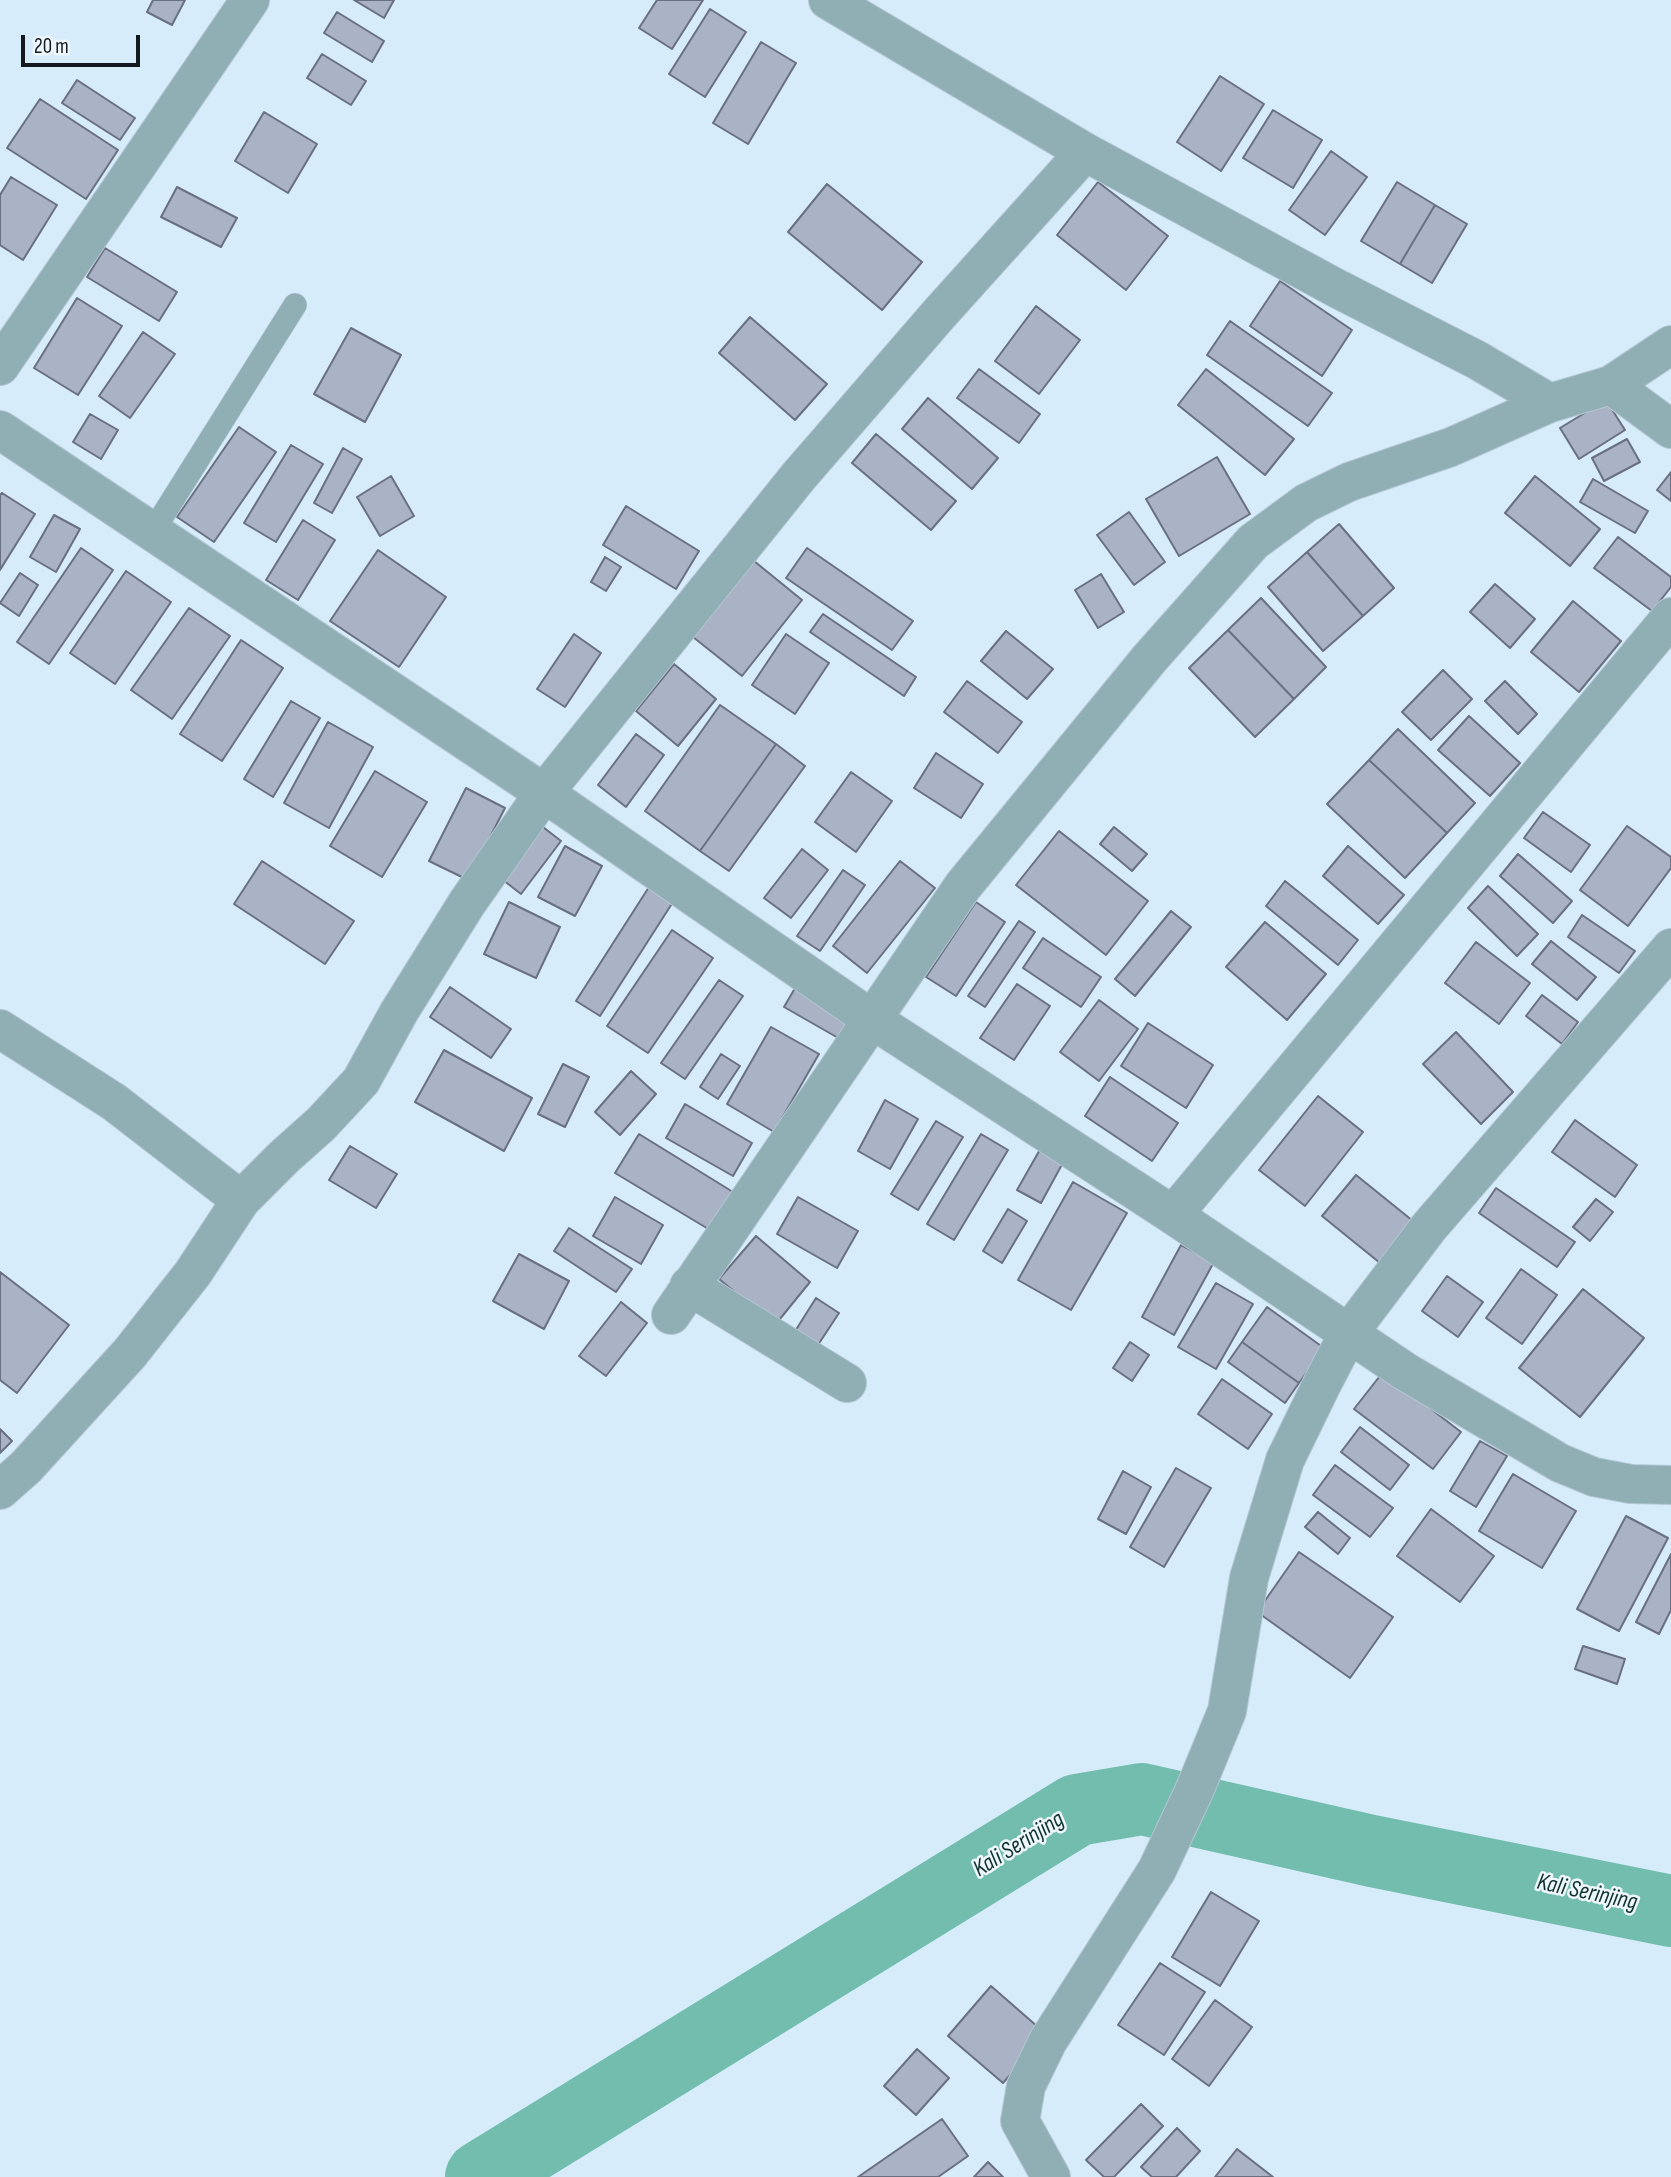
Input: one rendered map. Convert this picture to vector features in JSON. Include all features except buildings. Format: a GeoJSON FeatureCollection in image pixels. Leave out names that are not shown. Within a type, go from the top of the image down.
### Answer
{"type":"FeatureCollection","features":[{"type":"Feature","properties":{"kind":"street"},"geometry":{"type":"LineString","coordinates":[[0,366],[250,0]]}},
{"type":"Feature","properties":{"kind":"street"},"geometry":{"type":"LineString","coordinates":[[828,0],[1085,152],[1336,288],[1477,360],[1550,403]]}},
{"type":"Feature","properties":{"kind":"street"},"geometry":{"type":"LineString","coordinates":[[0,1490],[26,1467],[130,1353],[193,1273],[241,1200],[362,1081],[399,1012],[467,903],[544,793],[798,477],[939,314],[1085,152]]}},
{"type":"Feature","properties":{"kind":"street"},"geometry":{"type":"LineString","coordinates":[[847,1383],[680,1300],[963,886],[1150,658],[1253,542],[1306,503],[1349,482],[1451,447],[1550,403],[1611,385],[1671,345]]}},
{"type":"Feature","properties":{"kind":"street"},"geometry":{"type":"LineString","coordinates":[[1611,385],[1671,429]]}},
{"type":"Feature","properties":{"kind":"street"},"geometry":{"type":"LineString","coordinates":[[0,430],[544,793],[873,1020],[1173,1215],[1348,1335],[1560,1463],[1594,1477],[1631,1484],[1671,1485]]}},
{"type":"Feature","properties":{"kind":"street"},"geometry":{"type":"LineString","coordinates":[[1173,1215],[1671,617]]}},
{"type":"Feature","properties":{"kind":"street"},"geometry":{"type":"LineString","coordinates":[[1051,2177],[1020,2121],[1026,2086],[1048,2041],[1157,1870],[1195,1789],[1227,1711],[1249,1578],[1285,1460],[1348,1335],[1429,1227],[1671,948]]}},
{"type":"Feature","properties":{"kind":"street"},"geometry":{"type":"LineString","coordinates":[[0,1029],[114,1102],[241,1200]]}},
{"type":"Feature","properties":{"kind":"lane"},"geometry":{"type":"LineString","coordinates":[[153,531],[295,305]]}},
{"type":"Feature","properties":{"kind":"waterway","name":"Kali Serinjing"},"geometry":{"type":"LineString","coordinates":[[481,2177],[1077,1810],[1142,1799],[1372,1851],[1671,1911]]}}]}
